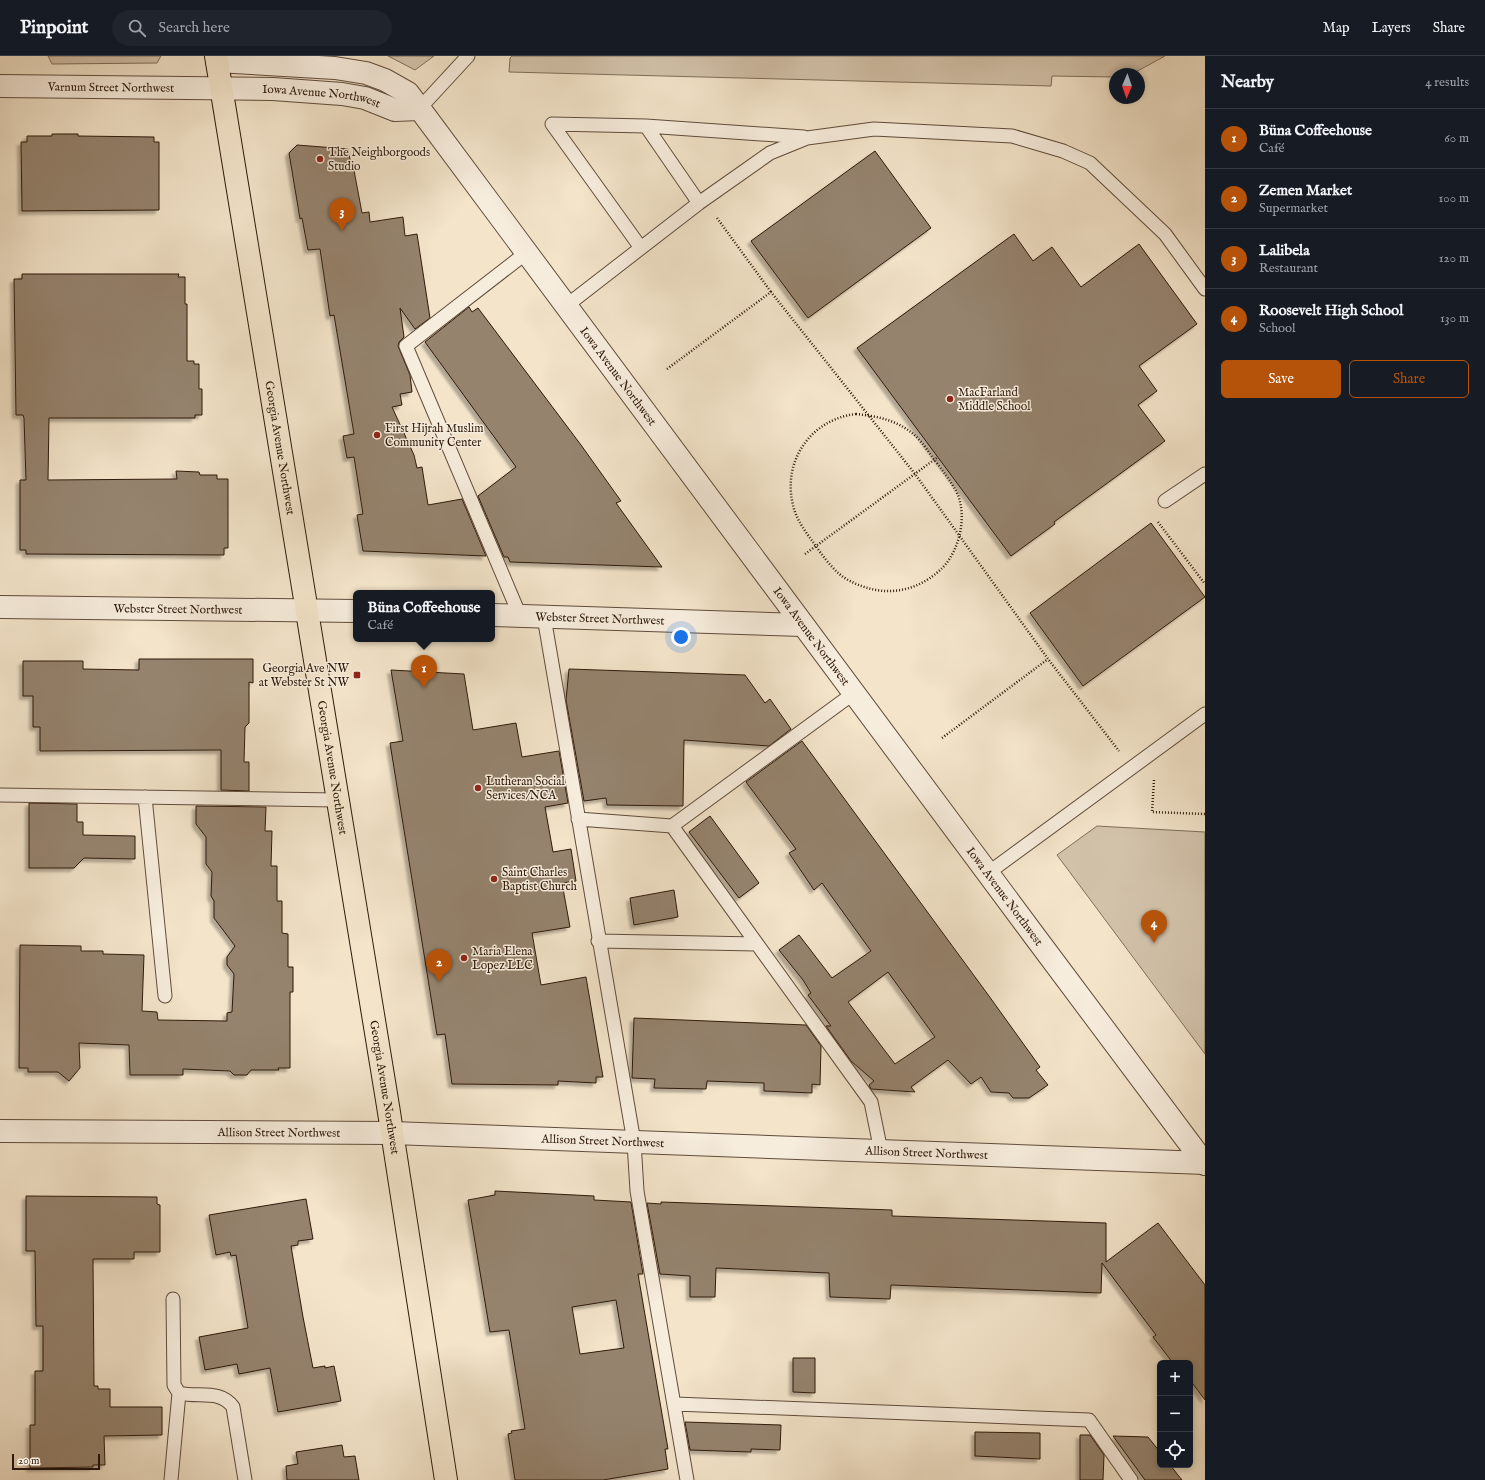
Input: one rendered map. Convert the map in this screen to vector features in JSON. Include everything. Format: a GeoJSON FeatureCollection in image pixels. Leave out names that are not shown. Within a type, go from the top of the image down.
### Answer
{"type":"FeatureCollection","features":[{"type":"Feature","properties":{"kind":"highway","name":"Georgia Avenue Northwest"},"geometry":{"type":"LineString","coordinates":[[216,59],[392,1133],[446,1480]]}},
{"type":"Feature","properties":{"kind":"street","name":"Iowa Avenue Northwest"},"geometry":{"type":"LineString","coordinates":[[216,59],[335,68],[366,73],[385,80],[408,93],[1205,1163]]}},
{"type":"Feature","properties":{"kind":"street","name":"Varnum Street Northwest"},"geometry":{"type":"LineString","coordinates":[[0,86],[221,87]]}},
{"type":"Feature","properties":{"kind":"street","name":"Iowa Avenue Northwest"},"geometry":{"type":"LineString","coordinates":[[221,87],[342,94],[365,98],[395,110],[419,109]]}},
{"type":"Feature","properties":{"kind":"street","name":"Webster Street Northwest"},"geometry":{"type":"LineString","coordinates":[[0,608],[305,609],[353,611]]}},
{"type":"Feature","properties":{"kind":"street","name":"Webster Street Northwest"},"geometry":{"type":"LineString","coordinates":[[495,616],[803,625]]}},
{"type":"Feature","properties":{"kind":"street","name":"Allison Street Northwest"},"geometry":{"type":"LineString","coordinates":[[0,1131],[392,1133],[1205,1163]]}},
{"type":"Feature","properties":{"kind":"lane"},"geometry":{"type":"LineString","coordinates":[[419,109],[468,56]]}},
{"type":"Feature","properties":{"kind":"lane"},"geometry":{"type":"LineString","coordinates":[[641,248],[552,124],[646,126],[807,138],[874,129],[1012,136],[1062,151],[1090,163],[1160,229],[1205,289]]}},
{"type":"Feature","properties":{"kind":"lane"},"geometry":{"type":"LineString","coordinates":[[646,126],[702,201]]}},
{"type":"Feature","properties":{"kind":"lane"},"geometry":{"type":"LineString","coordinates":[[566,306],[702,201],[770,153],[807,138]]}},
{"type":"Feature","properties":{"kind":"lane"},"geometry":{"type":"LineString","coordinates":[[520,616],[406,346],[526,253]]}},
{"type":"Feature","properties":{"kind":"lane"},"geometry":{"type":"LineString","coordinates":[[1165,501],[1205,474]]}},
{"type":"Feature","properties":{"kind":"lane"},"geometry":{"type":"LineString","coordinates":[[544,617],[598,941],[634,1142],[637,1191],[687,1480]]}},
{"type":"Feature","properties":{"kind":"lane"},"geometry":{"type":"LineString","coordinates":[[578,819],[672,826],[854,693]]}},
{"type":"Feature","properties":{"kind":"lane"},"geometry":{"type":"LineString","coordinates":[[988,873],[1205,714]]}},
{"type":"Feature","properties":{"kind":"lane"},"geometry":{"type":"LineString","coordinates":[[0,795],[337,800]]}},
{"type":"Feature","properties":{"kind":"lane"},"geometry":{"type":"LineString","coordinates":[[145,797],[164,996]]}},
{"type":"Feature","properties":{"kind":"lane"},"geometry":{"type":"LineString","coordinates":[[672,826],[870,1102],[881,1151]]}},
{"type":"Feature","properties":{"kind":"lane"},"geometry":{"type":"LineString","coordinates":[[598,941],[757,944]]}},
{"type":"Feature","properties":{"kind":"lane"},"geometry":{"type":"LineString","coordinates":[[171,1480],[179,1393],[174,1385],[173,1299]]}},
{"type":"Feature","properties":{"kind":"lane"},"geometry":{"type":"LineString","coordinates":[[179,1393],[188,1395],[222,1396],[233,1406],[245,1480]]}},
{"type":"Feature","properties":{"kind":"lane"},"geometry":{"type":"LineString","coordinates":[[675,1404],[1089,1420],[1131,1480]]}},
{"type":"Feature","properties":{"kind":"path"},"geometry":{"type":"LineString","coordinates":[[702,201],[771,292],[915,474],[1048,659],[1117,748]]}},
{"type":"Feature","properties":{"kind":"path"},"geometry":{"type":"LineString","coordinates":[[667,369],[771,292]]}},
{"type":"Feature","properties":{"kind":"path"},"geometry":{"type":"LineString","coordinates":[[868,415],[896,423],[912,433],[935,460],[958,495],[961,517],[960,536],[954,551],[941,569],[927,582],[905,591],[882,592],[849,581],[831,565],[816,546],[801,525],[793,506],[792,470],[797,455],[814,432],[826,423],[841,416],[868,415]]}},
{"type":"Feature","properties":{"kind":"path"},"geometry":{"type":"LineString","coordinates":[[805,554],[938,457]]}},
{"type":"Feature","properties":{"kind":"path"},"geometry":{"type":"LineString","coordinates":[[1165,501],[1150,513],[1205,584]]}},
{"type":"Feature","properties":{"kind":"path"},"geometry":{"type":"LineString","coordinates":[[942,738],[1048,659]]}},
{"type":"Feature","properties":{"kind":"path"},"geometry":{"type":"LineString","coordinates":[[1153,776],[1152,812],[1205,814]]}},
{"type":"Feature","properties":{"kind":"shaded area"},"geometry":{"type":"Polygon","coordinates":[[[48,56],[161,56],[157,63],[52,64],[48,56]]]}},
{"type":"Feature","properties":{"kind":"shaded area"},"geometry":{"type":"Polygon","coordinates":[[[388,56],[434,56],[415,70],[388,56]]]}},
{"type":"Feature","properties":{"kind":"shaded area"},"geometry":{"type":"Polygon","coordinates":[[[512,56],[1165,56],[1143,68],[1109,68],[1109,77],[1052,76],[1051,86],[509,72],[510,58],[512,56]]]}},
{"type":"Feature","properties":{"kind":"shaded area"},"geometry":{"type":"Polygon","coordinates":[[[1097,826],[1205,832],[1205,1054],[1057,855],[1097,826]]]}},
{"type":"Feature","properties":{"kind":"building"},"geometry":{"type":"Polygon","coordinates":[[[52,134],[78,134],[78,136],[154,137],[154,142],[159,142],[159,210],[22,211],[21,142],[27,142],[27,136],[52,136],[52,134]]]}},
{"type":"Feature","properties":{"kind":"building"},"geometry":{"type":"Polygon","coordinates":[[[297,145],[348,149],[351,165],[353,165],[362,213],[369,212],[370,222],[403,217],[405,236],[417,234],[430,318],[415,329],[400,308],[404,337],[399,342],[398,346],[410,375],[412,392],[400,394],[402,405],[392,407],[414,455],[417,468],[422,467],[428,505],[462,499],[486,556],[363,551],[357,515],[363,514],[354,457],[347,458],[343,436],[354,434],[334,315],[330,316],[320,249],[308,250],[302,218],[300,219],[289,153],[297,145]]]}},
{"type":"Feature","properties":{"kind":"building"},"geometry":{"type":"Polygon","coordinates":[[[875,151],[931,228],[808,318],[751,241],[875,151]]]}},
{"type":"Feature","properties":{"kind":"building"},"geometry":{"type":"Polygon","coordinates":[[[1014,234],[1033,261],[1052,247],[1081,287],[1139,244],[1197,324],[1139,366],[1157,391],[1138,405],[1165,441],[1054,522],[1055,524],[1011,556],[857,348],[1014,234]]]}},
{"type":"Feature","properties":{"kind":"building"},"geometry":{"type":"Polygon","coordinates":[[[22,274],[179,274],[178,277],[185,277],[185,304],[187,304],[187,361],[194,361],[194,364],[199,364],[199,389],[202,389],[202,415],[195,415],[195,418],[49,418],[48,480],[177,479],[176,471],[199,472],[200,475],[217,475],[217,479],[228,479],[228,548],[224,548],[224,555],[26,554],[26,550],[20,550],[20,480],[26,480],[24,418],[23,415],[16,415],[14,279],[22,279],[22,274]]]}},
{"type":"Feature","properties":{"kind":"building"},"geometry":{"type":"Polygon","coordinates":[[[469,307],[472,312],[478,308],[581,445],[621,501],[616,503],[662,567],[510,562],[508,557],[504,557],[478,496],[516,467],[425,342],[469,307]]]}},
{"type":"Feature","properties":{"kind":"building"},"geometry":{"type":"Polygon","coordinates":[[[1151,523],[1205,597],[1083,686],[1030,613],[1151,523]]]}},
{"type":"Feature","properties":{"kind":"building"},"geometry":{"type":"Polygon","coordinates":[[[139,659],[253,659],[253,683],[249,682],[249,723],[245,727],[244,762],[249,762],[249,791],[221,790],[221,750],[40,751],[40,727],[33,727],[33,696],[23,696],[23,661],[83,661],[83,669],[139,670],[139,659]]]}},
{"type":"Feature","properties":{"kind":"building"},"geometry":{"type":"Polygon","coordinates":[[[569,669],[745,675],[765,703],[770,699],[791,729],[769,746],[684,740],[683,806],[607,805],[606,798],[584,801],[566,700],[569,669]]]}},
{"type":"Feature","properties":{"kind":"building"},"geometry":{"type":"Polygon","coordinates":[[[391,670],[464,674],[473,730],[516,723],[522,757],[559,751],[568,803],[545,807],[553,852],[571,849],[576,881],[562,883],[570,927],[532,933],[541,985],[586,977],[603,1077],[596,1077],[596,1083],[558,1081],[558,1085],[452,1084],[445,1034],[437,1035],[390,743],[403,741],[391,670]]]}},
{"type":"Feature","properties":{"kind":"building"},"geometry":{"type":"Polygon","coordinates":[[[802,741],[1040,1067],[1036,1070],[1048,1085],[1029,1098],[1013,1098],[1009,1093],[991,1092],[981,1077],[971,1084],[948,1060],[911,1087],[915,1092],[871,1089],[869,1085],[874,1081],[851,1061],[826,1026],[831,1026],[808,995],[811,993],[803,980],[779,950],[799,935],[832,978],[871,951],[822,883],[814,890],[789,853],[796,849],[746,782],[802,741]],[[888,972],[848,1002],[895,1064],[935,1037],[888,972]]]}},
{"type":"Feature","properties":{"kind":"building"},"geometry":{"type":"Polygon","coordinates":[[[29,803],[77,804],[77,822],[83,822],[83,835],[135,836],[135,859],[84,858],[74,868],[29,868],[29,803]]]}},
{"type":"Feature","properties":{"kind":"building"},"geometry":{"type":"Polygon","coordinates":[[[196,806],[266,807],[265,831],[272,831],[271,866],[277,866],[277,901],[282,901],[282,933],[288,934],[288,967],[293,967],[293,992],[290,992],[290,1068],[278,1068],[279,1070],[251,1070],[247,1075],[234,1075],[230,1071],[183,1069],[183,1075],[130,1075],[129,1045],[79,1043],[80,1068],[69,1081],[58,1072],[28,1072],[28,1068],[19,1068],[20,945],[81,946],[81,951],[103,951],[103,954],[144,955],[142,1011],[157,1012],[158,1020],[227,1021],[227,1013],[232,1012],[234,974],[227,965],[227,957],[235,946],[214,918],[214,901],[211,896],[212,872],[206,864],[206,837],[196,824],[196,806]]]}},
{"type":"Feature","properties":{"kind":"building"},"geometry":{"type":"Polygon","coordinates":[[[710,816],[759,883],[739,898],[689,832],[710,816]]]}},
{"type":"Feature","properties":{"kind":"building"},"geometry":{"type":"Polygon","coordinates":[[[674,890],[678,917],[634,925],[630,898],[674,890]]]}},
{"type":"Feature","properties":{"kind":"building"},"geometry":{"type":"Polygon","coordinates":[[[634,1018],[806,1025],[821,1046],[820,1085],[812,1084],[812,1093],[764,1091],[764,1083],[707,1081],[706,1089],[654,1088],[655,1079],[632,1078],[634,1018]]]}},
{"type":"Feature","properties":{"kind":"building"},"geometry":{"type":"Polygon","coordinates":[[[495,1191],[594,1196],[594,1200],[631,1202],[643,1274],[638,1274],[668,1449],[665,1449],[668,1469],[603,1480],[515,1480],[508,1434],[512,1433],[511,1431],[525,1429],[509,1330],[490,1332],[468,1200],[495,1195],[495,1191]],[[616,1300],[572,1307],[580,1354],[624,1348],[616,1300]]]}},
{"type":"Feature","properties":{"kind":"building"},"geometry":{"type":"Polygon","coordinates":[[[26,1196],[157,1197],[157,1204],[160,1205],[160,1252],[134,1252],[134,1259],[93,1259],[94,1386],[98,1386],[98,1389],[110,1389],[110,1407],[162,1407],[162,1435],[104,1436],[105,1465],[93,1465],[93,1467],[30,1468],[30,1425],[35,1425],[35,1371],[43,1371],[43,1326],[36,1326],[35,1251],[26,1251],[26,1196]]]}},
{"type":"Feature","properties":{"kind":"building"},"geometry":{"type":"Polygon","coordinates":[[[306,1199],[313,1239],[298,1241],[298,1245],[291,1246],[303,1317],[313,1368],[334,1366],[341,1401],[278,1412],[270,1368],[239,1374],[237,1364],[205,1370],[199,1337],[248,1328],[236,1255],[231,1256],[230,1252],[216,1255],[209,1215],[306,1199]]]}},
{"type":"Feature","properties":{"kind":"building"},"geometry":{"type":"Polygon","coordinates":[[[661,1202],[892,1210],[892,1216],[1106,1223],[1106,1262],[1158,1223],[1205,1285],[1205,1400],[1193,1384],[1193,1360],[1171,1360],[1153,1337],[1156,1335],[1102,1263],[1101,1293],[891,1285],[890,1299],[830,1297],[829,1273],[716,1268],[715,1297],[690,1297],[690,1276],[660,1274],[647,1203],[661,1204],[661,1202]]]}},
{"type":"Feature","properties":{"kind":"building"},"geometry":{"type":"Polygon","coordinates":[[[793,1358],[815,1358],[815,1393],[793,1392],[793,1358]]]}},
{"type":"Feature","properties":{"kind":"building"},"geometry":{"type":"Polygon","coordinates":[[[685,1422],[781,1425],[780,1450],[751,1449],[751,1452],[690,1450],[685,1422]]]}},
{"type":"Feature","properties":{"kind":"building"},"geometry":{"type":"Polygon","coordinates":[[[975,1432],[1040,1433],[1040,1459],[975,1456],[975,1432]]]}},
{"type":"Feature","properties":{"kind":"building"},"geometry":{"type":"Polygon","coordinates":[[[1080,1435],[1090,1435],[1104,1455],[1103,1480],[1080,1480],[1080,1435]]]}},
{"type":"Feature","properties":{"kind":"building"},"geometry":{"type":"Polygon","coordinates":[[[1113,1436],[1148,1437],[1157,1448],[1157,1468],[1172,1468],[1182,1480],[1145,1480],[1113,1436]]]}},
{"type":"Feature","properties":{"kind":"building"},"geometry":{"type":"Polygon","coordinates":[[[342,1445],[344,1457],[355,1456],[359,1480],[287,1480],[286,1466],[298,1464],[296,1452],[342,1445]]]}},
{"type":"Feature","properties":{"kind":"place","name":"The Neighborgoods Studio"},"geometry":{"type":"Point","coordinates":[320,159]}},
{"type":"Feature","properties":{"kind":"place","name":"Lalibela"},"geometry":{"type":"Point","coordinates":[342,231]}},
{"type":"Feature","properties":{"kind":"place","name":"MacFarland Middle School"},"geometry":{"type":"Point","coordinates":[950,399]}},
{"type":"Feature","properties":{"kind":"place","name":"First Hijrah Muslim Community Center"},"geometry":{"type":"Point","coordinates":[377,435]}},
{"type":"Feature","properties":{"kind":"place","name":"Georgia Ave NW at Webster St NW"},"geometry":{"type":"Point","coordinates":[357,675]}},
{"type":"Feature","properties":{"kind":"place","name":"Büna Coffeehouse"},"geometry":{"type":"Point","coordinates":[424,688]}},
{"type":"Feature","properties":{"kind":"place","name":"Lutheran Social Services/NCA"},"geometry":{"type":"Point","coordinates":[478,788]}},
{"type":"Feature","properties":{"kind":"place","name":"Saint Charles Baptist Church"},"geometry":{"type":"Point","coordinates":[494,879]}},
{"type":"Feature","properties":{"kind":"place","name":"Roosevelt High School"},"geometry":{"type":"Point","coordinates":[1154,943]}},
{"type":"Feature","properties":{"kind":"place","name":"Maria Elena Lopez LLC"},"geometry":{"type":"Point","coordinates":[464,958]}},
{"type":"Feature","properties":{"kind":"place","name":"Zemen Market"},"geometry":{"type":"Point","coordinates":[439,982]}}]}
